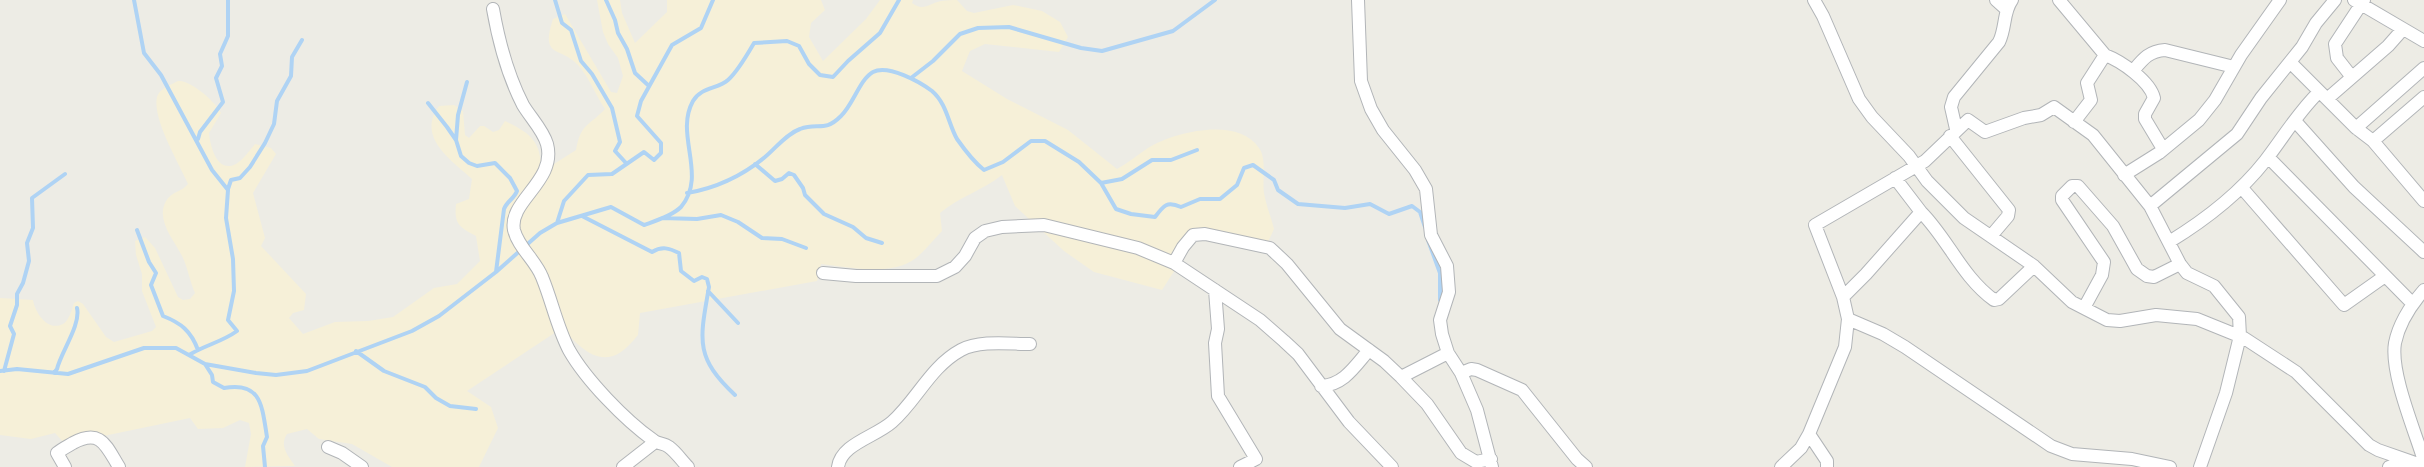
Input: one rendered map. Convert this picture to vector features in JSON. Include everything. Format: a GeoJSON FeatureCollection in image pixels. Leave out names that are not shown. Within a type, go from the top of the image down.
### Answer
{"type":"FeatureCollection","features":[{"type":"Feature","properties":{"kind":"street"},"geometry":{"type":"LineString","coordinates":[[1174,262],[1192,236],[1205,234],[1270,248],[1287,264],[1340,329],[1401,377],[1427,404],[1461,453],[1476,462],[1491,463],[1477,410],[1461,372],[1448,352],[1440,321],[1449,292],[1447,266],[1431,235],[1426,189],[1415,170],[1383,130],[1364,93],[1361,81],[1358,0]]}},
{"type":"Feature","properties":{"kind":"street"},"geometry":{"type":"LineString","coordinates":[[1814,0],[1858,99],[1946,202],[1964,218],[2034,266],[2061,294],[2107,320],[2120,321],[2156,315],[2198,319],[2240,336],[2296,372],[2369,445],[2424,466]]}},
{"type":"Feature","properties":{"kind":"street"},"geometry":{"type":"LineString","coordinates":[[1990,236],[2010,212],[1953,132],[1951,106],[1954,97],[2003,35],[2009,4],[1996,0]]}},
{"type":"Feature","properties":{"kind":"street"},"geometry":{"type":"LineString","coordinates":[[2059,0],[2105,55],[2133,71],[2150,88],[2153,101],[2145,114],[2145,119],[2163,149]]}},
{"type":"Feature","properties":{"kind":"street"},"geometry":{"type":"LineString","coordinates":[[2124,175],[2163,149],[2199,120],[2216,100],[2234,67],[2280,0]]}},
{"type":"Feature","properties":{"kind":"street"},"geometry":{"type":"LineString","coordinates":[[2150,206],[2237,134],[2261,98],[2335,0]]}},
{"type":"Feature","properties":{"kind":"street"},"geometry":{"type":"LineString","coordinates":[[2351,76],[2337,58],[2335,44],[2360,2],[2424,41]]}},
{"type":"Feature","properties":{"kind":"street"},"geometry":{"type":"LineString","coordinates":[[493,9],[501,52],[510,77],[524,106],[547,143],[548,159],[544,174],[515,217],[514,229],[518,239],[542,276],[569,349],[585,374],[607,399],[655,442],[669,447],[688,467]]}},
{"type":"Feature","properties":{"kind":"street"},"geometry":{"type":"LineString","coordinates":[[2169,242],[2214,212],[2242,188],[2268,157],[2304,107],[2351,76],[2388,46],[2403,29]]}},
{"type":"Feature","properties":{"kind":"street"},"geometry":{"type":"LineString","coordinates":[[2133,71],[2145,56],[2165,50],[2234,67]]}},
{"type":"Feature","properties":{"kind":"street"},"geometry":{"type":"LineString","coordinates":[[2074,122],[2091,100],[2087,82],[2105,55]]}},
{"type":"Feature","properties":{"kind":"street"},"geometry":{"type":"LineString","coordinates":[[2290,62],[2356,128],[2373,141],[2424,201]]}},
{"type":"Feature","properties":{"kind":"street"},"geometry":{"type":"LineString","coordinates":[[2356,128],[2424,68]]}},
{"type":"Feature","properties":{"kind":"street"},"geometry":{"type":"LineString","coordinates":[[2373,141],[2424,97]]}},
{"type":"Feature","properties":{"kind":"street"},"geometry":{"type":"LineString","coordinates":[[1781,467],[1800,448],[1809,434],[1845,347],[1848,319],[1843,297],[1815,225],[1916,167],[1932,155],[1953,132],[1969,119],[1985,132],[2024,118],[2041,115],[2054,107],[2093,135],[2150,206],[2187,273],[2214,286],[2239,317],[2240,336],[2226,393],[2200,467]]}},
{"type":"Feature","properties":{"kind":"street"},"geometry":{"type":"LineString","coordinates":[[2295,121],[2354,187],[2424,252]]}},
{"type":"Feature","properties":{"kind":"street"},"geometry":{"type":"LineString","coordinates":[[2268,157],[2412,303]]}},
{"type":"Feature","properties":{"kind":"street"},"geometry":{"type":"LineString","coordinates":[[1895,178],[1960,265],[1994,300],[1999,299],[2034,266]]}},
{"type":"Feature","properties":{"kind":"street"},"geometry":{"type":"LineString","coordinates":[[2084,308],[2102,275],[2104,262],[2062,200],[2062,196],[2072,186],[2078,186],[2108,218],[2140,272],[2154,277],[2180,264]]}},
{"type":"Feature","properties":{"kind":"street"},"geometry":{"type":"LineString","coordinates":[[2242,188],[2344,305],[2385,276]]}},
{"type":"Feature","properties":{"kind":"street"},"geometry":{"type":"LineString","coordinates":[[1843,297],[1921,212]]}},
{"type":"Feature","properties":{"kind":"street"},"geometry":{"type":"LineString","coordinates":[[823,273],[856,276],[937,276],[955,267],[965,256],[975,238],[985,231],[1044,225],[1129,246],[1174,262],[1260,320],[1298,354],[1349,422],[1392,467]]}},
{"type":"Feature","properties":{"kind":"street"},"geometry":{"type":"LineString","coordinates":[[1215,290],[1218,329],[1215,343],[1218,396],[1259,463],[1240,467]]}},
{"type":"Feature","properties":{"kind":"street"},"geometry":{"type":"LineString","coordinates":[[2424,290],[2412,303],[2399,328],[2395,344],[2395,360],[2403,395],[2424,461]]}},
{"type":"Feature","properties":{"kind":"street"},"geometry":{"type":"LineString","coordinates":[[1848,319],[1883,334],[1905,347],[2071,460],[2132,459],[2170,467]]}},
{"type":"Feature","properties":{"kind":"street"},"geometry":{"type":"LineString","coordinates":[[838,467],[839,457],[843,452],[876,435],[891,423],[927,379],[951,356],[964,348],[977,345],[1030,344]]}},
{"type":"Feature","properties":{"kind":"street"},"geometry":{"type":"LineString","coordinates":[[1321,386],[1341,381],[1369,350]]}},
{"type":"Feature","properties":{"kind":"street"},"geometry":{"type":"LineString","coordinates":[[1401,377],[1448,352]]}},
{"type":"Feature","properties":{"kind":"street"},"geometry":{"type":"LineString","coordinates":[[1461,372],[1477,370],[1522,390],[1576,459],[1586,467]]}},
{"type":"Feature","properties":{"kind":"street"},"geometry":{"type":"LineString","coordinates":[[1809,434],[1827,462],[1827,467]]}},
{"type":"Feature","properties":{"kind":"street"},"geometry":{"type":"LineString","coordinates":[[64,467],[57,453],[90,436],[102,441],[119,467]]}},
{"type":"Feature","properties":{"kind":"street"},"geometry":{"type":"LineString","coordinates":[[623,467],[655,442]]}},
{"type":"Feature","properties":{"kind":"street"},"geometry":{"type":"LineString","coordinates":[[328,447],[342,453],[362,467]]}},
{"type":"Feature","properties":{"kind":"street"},"geometry":{"type":"LineString","coordinates":[[2389,467],[2408,461]]}},
{"type":"Feature","properties":{"kind":"sand"},"geometry":{"type":"Polygon","coordinates":[[[597,0],[620,0],[622,13],[635,43],[667,12],[667,0],[821,0],[825,10],[811,23],[809,37],[823,61],[866,19],[880,0],[913,0],[912,3],[916,6],[923,7],[941,1],[957,0],[967,11],[974,13],[1013,5],[1042,11],[1060,22],[1068,37],[1059,52],[985,44],[970,51],[962,71],[1007,99],[1068,130],[1117,169],[1159,142],[1189,133],[1222,130],[1236,132],[1249,138],[1259,148],[1263,158],[1264,193],[1274,229],[1268,242],[1194,240],[1162,290],[1094,272],[1064,251],[1015,206],[1002,175],[940,213],[942,231],[920,255],[906,264],[870,269],[821,264],[817,281],[640,313],[638,335],[623,350],[612,356],[596,356],[588,352],[562,328],[467,391],[491,407],[498,428],[479,467],[392,467],[352,444],[319,439],[307,429],[287,434],[285,438],[285,451],[295,466],[245,467],[251,434],[249,423],[240,420],[223,428],[198,429],[190,418],[65,444],[55,433],[31,439],[0,435],[0,298],[33,300],[43,320],[57,326],[67,320],[74,303],[78,301],[83,304],[106,337],[114,342],[152,331],[156,327],[142,291],[142,274],[136,255],[135,241],[145,237],[155,248],[178,297],[183,300],[190,299],[195,293],[185,262],[164,223],[163,208],[166,201],[188,184],[158,117],[157,97],[164,89],[178,81],[183,81],[202,92],[218,109],[221,113],[209,133],[214,154],[225,166],[237,163],[255,144],[271,148],[276,154],[253,193],[265,238],[261,246],[306,294],[304,310],[293,313],[289,318],[303,334],[335,322],[368,321],[393,317],[434,288],[457,284],[480,261],[476,236],[459,224],[456,216],[456,204],[469,199],[472,179],[446,156],[434,138],[433,117],[439,106],[454,105],[463,111],[465,135],[469,138],[480,126],[493,132],[499,130],[505,121],[521,130],[536,145],[541,169],[551,166],[576,150],[583,130],[605,109],[578,65],[550,46],[550,32],[553,19],[565,14],[611,92],[617,93],[623,76],[618,58],[603,32],[597,0]]]}},
{"type":"Feature","properties":{"kind":"waterway"},"geometry":{"type":"LineString","coordinates":[[134,0],[144,53],[161,75],[212,170],[228,190],[226,218],[233,259],[234,291],[228,320],[237,331],[189,355]]}},
{"type":"Feature","properties":{"kind":"waterway"},"geometry":{"type":"LineString","coordinates":[[198,139],[200,132],[223,102],[216,78],[222,66],[220,54],[228,36],[228,0]]}},
{"type":"Feature","properties":{"kind":"waterway"},"geometry":{"type":"LineString","coordinates":[[555,0],[562,23],[571,30],[581,61],[592,74],[612,108],[620,142],[615,151],[626,163]]}},
{"type":"Feature","properties":{"kind":"waterway"},"geometry":{"type":"LineString","coordinates":[[606,0],[635,73],[649,86]]}},
{"type":"Feature","properties":{"kind":"waterway"},"geometry":{"type":"LineString","coordinates":[[557,223],[564,201],[588,175],[612,174],[644,152],[654,160],[661,153],[661,143],[637,116],[641,101],[672,45],[701,28],[713,0]]}},
{"type":"Feature","properties":{"kind":"waterway"},"geometry":{"type":"LineString","coordinates":[[0,371],[17,369],[68,374],[144,348],[176,348],[205,364],[276,375],[307,371],[412,331],[439,316],[496,272],[540,233],[557,223],[611,207],[644,225],[677,210],[688,195],[692,182],[687,127],[688,114],[696,96],[728,80],[739,68],[754,43],[787,41],[799,46],[809,64],[820,75],[833,77],[880,33],[899,0]]}},
{"type":"Feature","properties":{"kind":"waterway"},"geometry":{"type":"LineString","coordinates":[[911,78],[933,61],[960,34],[978,28],[1009,27],[1081,48],[1102,51],[1173,31],[1215,0]]}},
{"type":"Feature","properties":{"kind":"waterway"},"geometry":{"type":"LineString","coordinates":[[228,189],[231,180],[240,178],[250,167],[265,143],[274,124],[277,101],[291,76],[292,57],[302,40]]}},
{"type":"Feature","properties":{"kind":"waterway"},"geometry":{"type":"LineString","coordinates":[[687,193],[708,188],[738,175],[756,164],[795,131],[806,127],[825,126],[835,121],[845,111],[868,75],[879,70],[887,70],[912,79],[927,87],[937,96],[957,139],[984,170],[1003,162],[1031,141],[1045,141],[1079,162],[1101,183],[1116,209],[1131,214],[1155,217],[1163,207],[1169,204],[1181,207],[1200,199],[1220,199],[1237,185],[1244,168],[1253,165],[1274,180],[1278,190],[1298,204],[1345,208],[1370,204],[1389,214],[1412,206],[1420,212],[1425,227]]}},
{"type":"Feature","properties":{"kind":"waterway"},"geometry":{"type":"LineString","coordinates":[[456,140],[458,115],[467,82]]}},
{"type":"Feature","properties":{"kind":"waterway"},"geometry":{"type":"LineString","coordinates":[[428,103],[456,140],[461,156],[477,166],[495,163],[510,178],[517,191],[504,209],[496,272]]}},
{"type":"Feature","properties":{"kind":"waterway"},"geometry":{"type":"LineString","coordinates":[[1101,183],[1122,179],[1152,160],[1171,160],[1197,150]]}},
{"type":"Feature","properties":{"kind":"waterway"},"geometry":{"type":"LineString","coordinates":[[755,164],[775,181],[789,173],[794,175],[805,195],[824,214],[853,227],[866,238],[882,243]]}},
{"type":"Feature","properties":{"kind":"waterway"},"geometry":{"type":"LineString","coordinates":[[4,371],[14,334],[10,326],[17,305],[17,294],[23,283],[29,261],[27,243],[33,228],[32,198],[65,174]]}},
{"type":"Feature","properties":{"kind":"waterway"},"geometry":{"type":"LineString","coordinates":[[662,218],[697,219],[721,215],[738,222],[762,238],[782,239],[806,248]]}},
{"type":"Feature","properties":{"kind":"waterway"},"geometry":{"type":"LineString","coordinates":[[582,216],[652,252],[666,248],[679,253],[681,271],[694,281],[702,277],[707,279],[709,287],[702,334],[703,346],[712,369],[735,395]]}},
{"type":"Feature","properties":{"kind":"waterway"},"geometry":{"type":"LineString","coordinates":[[137,230],[149,262],[156,273],[151,285],[163,316],[185,328],[198,350]]}},
{"type":"Feature","properties":{"kind":"waterway"},"geometry":{"type":"LineString","coordinates":[[1428,240],[1440,273],[1440,300]]}},
{"type":"Feature","properties":{"kind":"waterway"},"geometry":{"type":"LineString","coordinates":[[708,291],[738,323]]}},
{"type":"Feature","properties":{"kind":"waterway"},"geometry":{"type":"LineString","coordinates":[[54,373],[76,322],[77,308]]}},
{"type":"Feature","properties":{"kind":"waterway"},"geometry":{"type":"LineString","coordinates":[[356,351],[384,371],[425,387],[436,398],[450,406],[476,409]]}},
{"type":"Feature","properties":{"kind":"waterway"},"geometry":{"type":"LineString","coordinates":[[205,364],[212,375],[213,382],[224,388],[246,388],[258,399],[264,416],[267,437],[263,446],[265,467]]}}]}
